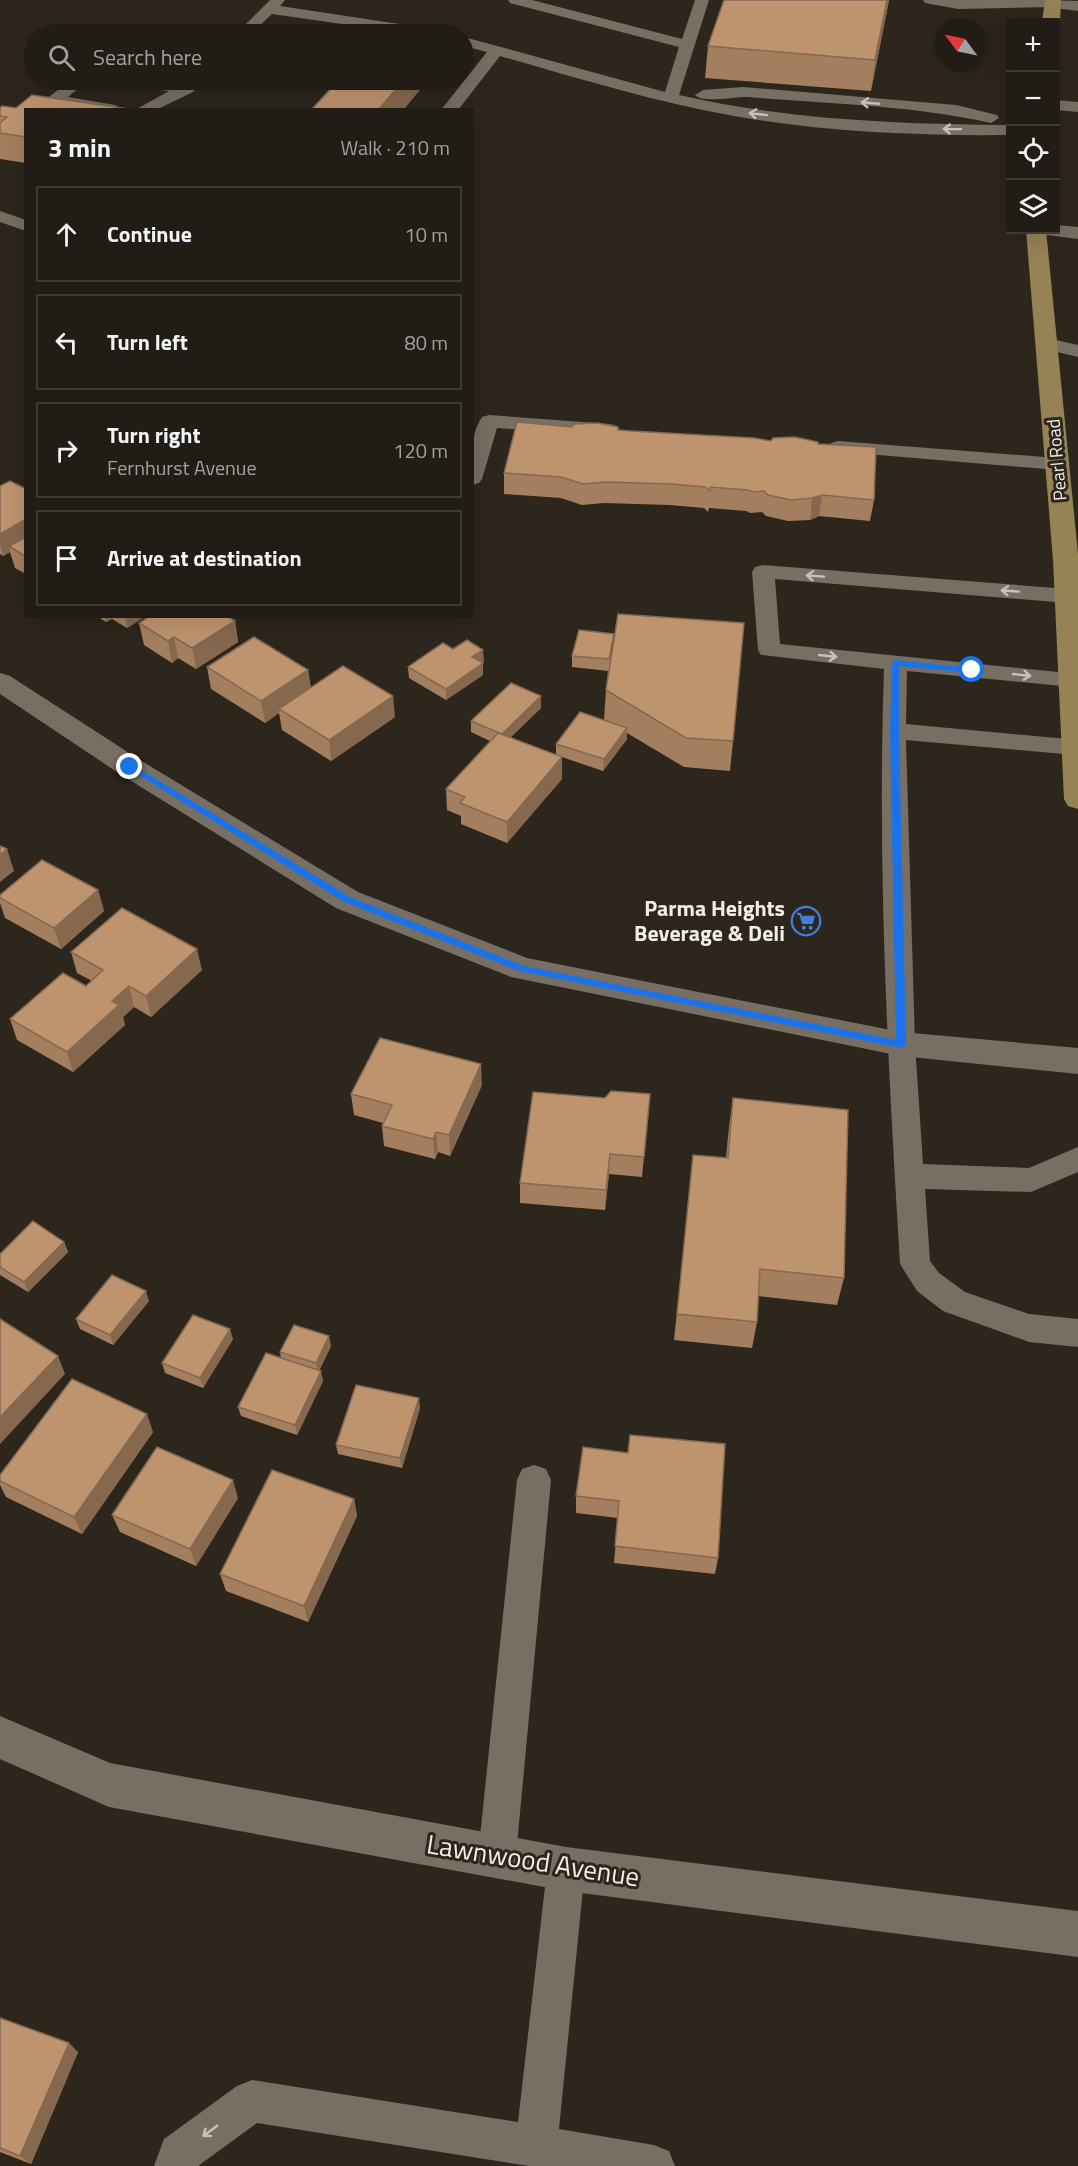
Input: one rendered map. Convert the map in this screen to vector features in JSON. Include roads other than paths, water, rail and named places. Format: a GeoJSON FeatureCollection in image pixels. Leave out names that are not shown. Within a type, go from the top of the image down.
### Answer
{"type":"FeatureCollection","features":[{"type":"Feature","properties":{"kind":"main road"},"geometry":{"type":"LineString","coordinates":[[1051,18],[1052,2]]}},
{"type":"Feature","properties":{"kind":"main road","name":"Pearl Road"},"geometry":{"type":"LineString","coordinates":[[1036,234],[1058,464],[1072,562],[1068,596],[1074,678],[1078,799]]}},
{"type":"Feature","properties":{"kind":"street"},"geometry":{"type":"LineString","coordinates":[[1052,2],[1078,6]]}},
{"type":"Feature","properties":{"kind":"street"},"geometry":{"type":"LineString","coordinates":[[1060,231],[1078,232]]}},
{"type":"Feature","properties":{"kind":"street"},"geometry":{"type":"LineString","coordinates":[[0,682],[130,767],[347,900],[522,969],[901,1044],[1078,1060]]}},
{"type":"Feature","properties":{"kind":"street","name":"Lawnwood Avenue"},"geometry":{"type":"LineString","coordinates":[[0,1737],[109,1785],[566,1869],[1078,1935]]}},
{"type":"Feature","properties":{"kind":"lane"},"geometry":{"type":"LineString","coordinates":[[515,0],[688,45]]}},
{"type":"Feature","properties":{"kind":"lane"},"geometry":{"type":"LineString","coordinates":[[671,97],[702,0]]}},
{"type":"Feature","properties":{"kind":"lane"},"geometry":{"type":"LineString","coordinates":[[930,0],[958,5],[1052,2]]}},
{"type":"Feature","properties":{"kind":"lane"},"geometry":{"type":"LineString","coordinates":[[253,24],[273,5],[382,24]]}},
{"type":"Feature","properties":{"kind":"lane"},"geometry":{"type":"LineString","coordinates":[[474,44],[671,97],[733,111],[830,123],[1006,130]]}},
{"type":"Feature","properties":{"kind":"lane"},"geometry":{"type":"LineString","coordinates":[[474,78],[496,50]]}},
{"type":"Feature","properties":{"kind":"lane"},"geometry":{"type":"LineString","coordinates":[[68,90],[56,100],[103,108]]}},
{"type":"Feature","properties":{"kind":"lane"},"geometry":{"type":"LineString","coordinates":[[147,108],[181,90]]}},
{"type":"Feature","properties":{"kind":"lane"},"geometry":{"type":"LineString","coordinates":[[451,108],[465,90]]}},
{"type":"Feature","properties":{"kind":"lane"},"geometry":{"type":"LineString","coordinates":[[671,97],[743,92],[956,110],[1006,121]]}},
{"type":"Feature","properties":{"kind":"lane"},"geometry":{"type":"LineString","coordinates":[[1060,105],[1078,107]]}},
{"type":"Feature","properties":{"kind":"lane"},"geometry":{"type":"LineString","coordinates":[[0,216],[24,225]]}},
{"type":"Feature","properties":{"kind":"lane"},"geometry":{"type":"LineString","coordinates":[[1047,344],[1078,351]]}},
{"type":"Feature","properties":{"kind":"lane"},"geometry":{"type":"LineString","coordinates":[[474,472],[489,421],[627,432]]}},
{"type":"Feature","properties":{"kind":"lane"},"geometry":{"type":"LineString","coordinates":[[821,446],[1058,464]]}},
{"type":"Feature","properties":{"kind":"lane"},"geometry":{"type":"LineString","coordinates":[[1068,596],[763,572],[769,650],[1074,678]]}},
{"type":"Feature","properties":{"kind":"lane"},"geometry":{"type":"LineString","coordinates":[[896,663],[894,731],[901,1044],[915,1264],[928,1282],[954,1302],[1029,1328],[1078,1333]]}},
{"type":"Feature","properties":{"kind":"lane"},"geometry":{"type":"LineString","coordinates":[[894,731],[1075,747]]}},
{"type":"Feature","properties":{"kind":"lane"},"geometry":{"type":"LineString","coordinates":[[910,1176],[1031,1180],[1078,1159]]}},
{"type":"Feature","properties":{"kind":"lane"},"geometry":{"type":"LineString","coordinates":[[496,1856],[534,1480]]}},
{"type":"Feature","properties":{"kind":"lane"},"geometry":{"type":"LineString","coordinates":[[536,2146],[566,1869]]}},
{"type":"Feature","properties":{"kind":"lane"},"geometry":{"type":"LineString","coordinates":[[175,2166],[179,2154],[252,2101],[654,2166]]}},
{"type":"Feature","properties":{"kind":"place","name":"Parma Heights Beverage & Deli"},"geometry":{"type":"Point","coordinates":[806,921]}}]}
